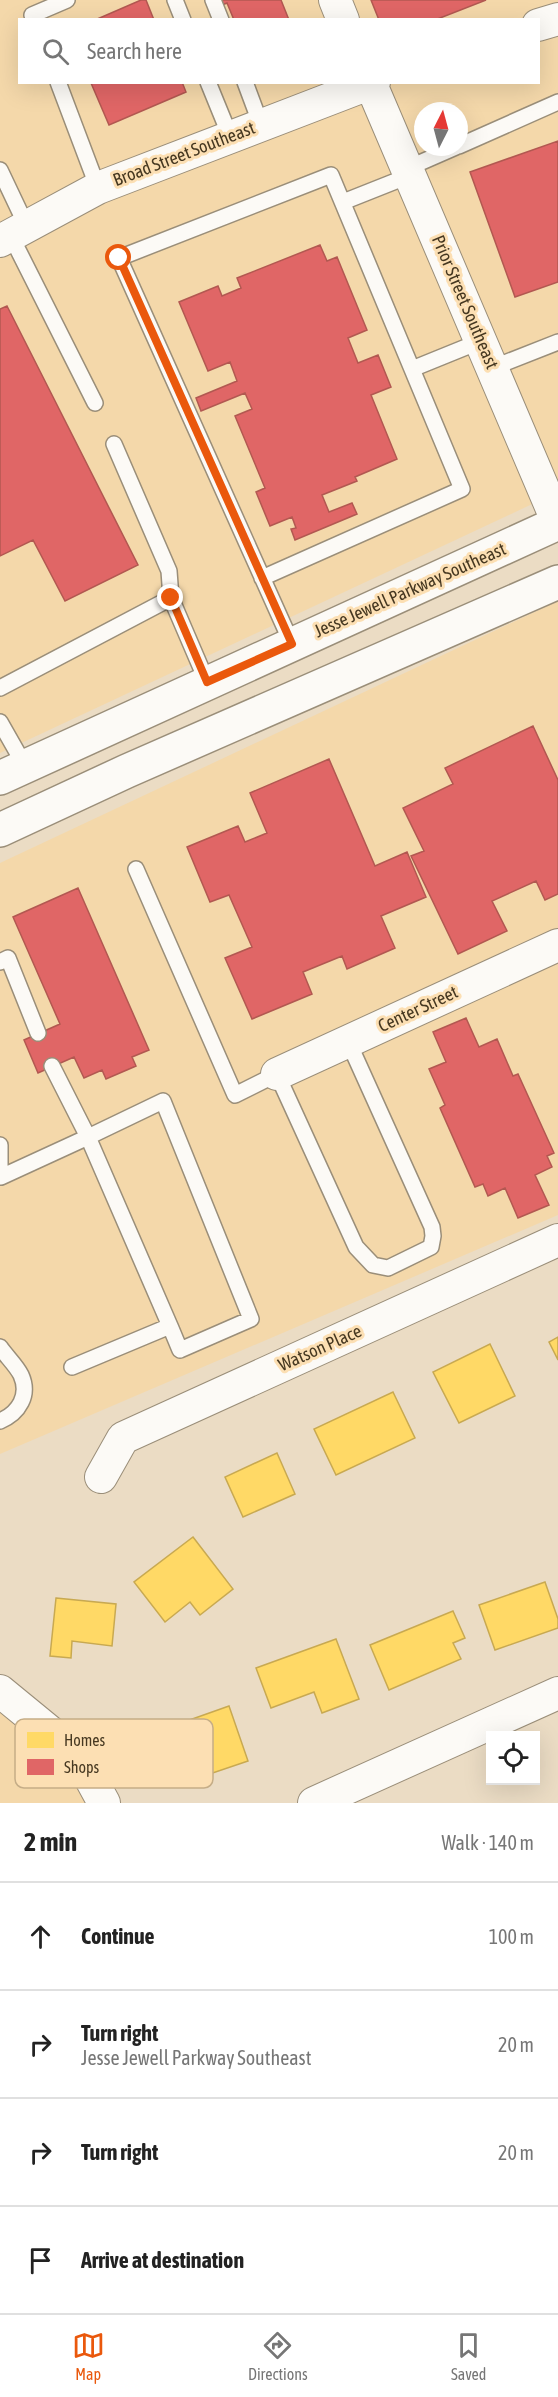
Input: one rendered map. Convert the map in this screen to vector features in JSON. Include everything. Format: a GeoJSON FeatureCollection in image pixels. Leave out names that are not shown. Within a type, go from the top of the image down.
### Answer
{"type":"FeatureCollection","features":[{"type":"Feature","properties":{"kind":"main road","name":"Jesse Jewell Parkway Southeast"},"geometry":{"type":"LineString","coordinates":[[13,772],[558,523]]}},
{"type":"Feature","properties":{"kind":"main road"},"geometry":{"type":"LineString","coordinates":[[0,830],[127,771],[558,582]]}},
{"type":"Feature","properties":{"kind":"street"},"geometry":{"type":"LineString","coordinates":[[334,0],[342,18]]}},
{"type":"Feature","properties":{"kind":"street"},"geometry":{"type":"LineString","coordinates":[[540,24],[558,19]]}},
{"type":"Feature","properties":{"kind":"street","name":"Broad Street Southeast"},"geometry":{"type":"LineString","coordinates":[[13,235],[98,188],[369,84]]}},
{"type":"Feature","properties":{"kind":"street","name":"Prior Street Southeast"},"geometry":{"type":"LineString","coordinates":[[372,84],[558,523]]}},
{"type":"Feature","properties":{"kind":"street","name":"Center Street"},"geometry":{"type":"LineString","coordinates":[[277,1074],[556,951]]}},
{"type":"Feature","properties":{"kind":"street","name":"Watson Place"},"geometry":{"type":"LineString","coordinates":[[101,1477],[123,1438],[558,1240]]}},
{"type":"Feature","properties":{"kind":"street"},"geometry":{"type":"LineString","coordinates":[[0,1691],[34,1719]]}},
{"type":"Feature","properties":{"kind":"street"},"geometry":{"type":"LineString","coordinates":[[314,1803],[558,1693]]}},
{"type":"Feature","properties":{"kind":"street"},"geometry":{"type":"LineString","coordinates":[[96,1788],[104,1803]]}},
{"type":"Feature","properties":{"kind":"lane"},"geometry":{"type":"LineString","coordinates":[[34,18],[33,15],[67,0]]}},
{"type":"Feature","properties":{"kind":"lane"},"geometry":{"type":"LineString","coordinates":[[175,0],[182,18]]}},
{"type":"Feature","properties":{"kind":"lane"},"geometry":{"type":"LineString","coordinates":[[213,0],[220,18]]}},
{"type":"Feature","properties":{"kind":"lane"},"geometry":{"type":"LineString","coordinates":[[59,84],[98,188]]}},
{"type":"Feature","properties":{"kind":"lane"},"geometry":{"type":"LineString","coordinates":[[209,84],[230,136]]}},
{"type":"Feature","properties":{"kind":"lane"},"geometry":{"type":"LineString","coordinates":[[245,84],[261,125]]}},
{"type":"Feature","properties":{"kind":"lane"},"geometry":{"type":"LineString","coordinates":[[468,142],[558,102]]}},
{"type":"Feature","properties":{"kind":"lane"},"geometry":{"type":"LineString","coordinates":[[343,202],[439,156]]}},
{"type":"Feature","properties":{"kind":"lane"},"geometry":{"type":"LineString","coordinates":[[1,173],[13,235],[95,403]]}},
{"type":"Feature","properties":{"kind":"lane"},"geometry":{"type":"LineString","coordinates":[[262,578],[462,489],[331,175],[119,258],[262,578],[292,644]]}},
{"type":"Feature","properties":{"kind":"lane"},"geometry":{"type":"LineString","coordinates":[[412,369],[487,355],[556,347]]}},
{"type":"Feature","properties":{"kind":"lane"},"geometry":{"type":"LineString","coordinates":[[114,444],[169,571],[171,598],[207,682]]}},
{"type":"Feature","properties":{"kind":"lane"},"geometry":{"type":"LineString","coordinates":[[0,688],[171,598]]}},
{"type":"Feature","properties":{"kind":"lane"},"geometry":{"type":"LineString","coordinates":[[0,722],[13,772]]}},
{"type":"Feature","properties":{"kind":"lane"},"geometry":{"type":"LineString","coordinates":[[136,869],[235,1095],[277,1074],[356,1247],[373,1265],[388,1268],[431,1247],[432,1227],[348,1041]]}},
{"type":"Feature","properties":{"kind":"lane"},"geometry":{"type":"LineString","coordinates":[[0,962],[8,958],[38,1034]]}},
{"type":"Feature","properties":{"kind":"lane"},"geometry":{"type":"LineString","coordinates":[[0,1145],[1,1177],[88,1137],[163,1101],[251,1319],[180,1350],[88,1137],[52,1066]]}},
{"type":"Feature","properties":{"kind":"lane"},"geometry":{"type":"LineString","coordinates":[[72,1367],[170,1326]]}},
{"type":"Feature","properties":{"kind":"lane"},"geometry":{"type":"LineString","coordinates":[[0,1347],[21,1375],[24,1391],[23,1401],[17,1410],[0,1421]]}},
{"type":"Feature","properties":{"kind":"shaded area"},"geometry":{"type":"Polygon","coordinates":[[[0,0],[558,0],[558,492],[0,753],[0,0]]]}},
{"type":"Feature","properties":{"kind":"shaded area"},"geometry":{"type":"Polygon","coordinates":[[[558,601],[558,1215],[0,1454],[0,863],[558,601]]]}},
{"type":"Feature","properties":{"kind":"shaded area"},"geometry":{"type":"Polygon","coordinates":[[[0,1695],[24,1719],[15,1719],[15,1788],[95,1788],[110,1803],[0,1803],[0,1695]]]}},
{"type":"Feature","properties":{"kind":"building: Homes"},"geometry":{"type":"Polygon","coordinates":[[[558,1337],[558,1360],[549,1342],[558,1337]]]}},
{"type":"Feature","properties":{"kind":"building: Homes"},"geometry":{"type":"Polygon","coordinates":[[[490,1344],[515,1396],[459,1423],[433,1372],[490,1344]]]}},
{"type":"Feature","properties":{"kind":"building: Homes"},"geometry":{"type":"Polygon","coordinates":[[[393,1392],[415,1438],[336,1475],[314,1429],[393,1392]]]}},
{"type":"Feature","properties":{"kind":"building: Homes"},"geometry":{"type":"Polygon","coordinates":[[[277,1453],[295,1494],[243,1517],[225,1477],[277,1453]]]}},
{"type":"Feature","properties":{"kind":"building: Homes"},"geometry":{"type":"Polygon","coordinates":[[[193,1537],[233,1589],[200,1615],[190,1602],[165,1622],[134,1582],[193,1537]]]}},
{"type":"Feature","properties":{"kind":"building: Homes"},"geometry":{"type":"Polygon","coordinates":[[[545,1582],[558,1619],[558,1628],[495,1650],[479,1605],[545,1582]]]}},
{"type":"Feature","properties":{"kind":"building: Homes"},"geometry":{"type":"Polygon","coordinates":[[[56,1598],[116,1604],[112,1646],[72,1641],[71,1658],[50,1656],[56,1598]]]}},
{"type":"Feature","properties":{"kind":"building: Homes"},"geometry":{"type":"Polygon","coordinates":[[[453,1611],[465,1638],[453,1643],[461,1659],[389,1690],[370,1645],[453,1611]]]}},
{"type":"Feature","properties":{"kind":"building: Homes"},"geometry":{"type":"Polygon","coordinates":[[[336,1639],[359,1699],[322,1713],[314,1692],[271,1708],[256,1668],[336,1639]]]}},
{"type":"Feature","properties":{"kind":"building: Homes"},"geometry":{"type":"Polygon","coordinates":[[[229,1706],[248,1761],[213,1773],[213,1719],[192,1719],[229,1706]]]}},
{"type":"Feature","properties":{"kind":"building: Shops"},"geometry":{"type":"Polygon","coordinates":[[[141,0],[146,0],[153,18],[100,18],[141,0]]]}},
{"type":"Feature","properties":{"kind":"building: Shops"},"geometry":{"type":"Polygon","coordinates":[[[219,0],[281,0],[288,18],[233,18],[227,3],[222,5],[219,0]]]}},
{"type":"Feature","properties":{"kind":"building: Shops"},"geometry":{"type":"Polygon","coordinates":[[[371,0],[486,0],[440,18],[378,18],[371,0]]]}},
{"type":"Feature","properties":{"kind":"building: Shops"},"geometry":{"type":"Polygon","coordinates":[[[91,84],[183,84],[186,92],[109,125],[91,84]]]}},
{"type":"Feature","properties":{"kind":"building: Shops"},"geometry":{"type":"Polygon","coordinates":[[[558,141],[558,282],[515,297],[470,172],[558,141]]]}},
{"type":"Feature","properties":{"kind":"building: Shops"},"geometry":{"type":"Polygon","coordinates":[[[320,245],[327,261],[337,257],[367,330],[348,338],[358,363],[378,355],[391,387],[371,395],[397,459],[355,477],[357,481],[322,495],[329,512],[352,503],[357,514],[295,540],[291,529],[296,528],[292,517],[270,526],[256,492],[265,488],[235,416],[252,409],[245,393],[201,411],[196,398],[237,381],[230,362],[208,371],[179,302],[218,286],[222,296],[241,288],[237,278],[320,245]]]}},
{"type":"Feature","properties":{"kind":"building: Shops"},"geometry":{"type":"Polygon","coordinates":[[[7,306],[138,565],[65,601],[33,540],[0,556],[0,309],[7,306]]]}},
{"type":"Feature","properties":{"kind":"building: Shops"},"geometry":{"type":"Polygon","coordinates":[[[533,726],[558,780],[558,894],[545,900],[536,881],[492,901],[507,931],[458,954],[411,856],[424,851],[403,808],[453,784],[445,768],[533,726]]]}},
{"type":"Feature","properties":{"kind":"building: Shops"},"geometry":{"type":"Polygon","coordinates":[[[329,759],[375,866],[407,852],[426,897],[381,916],[395,948],[347,969],[342,956],[303,972],[312,994],[252,1019],[225,958],[252,947],[229,895],[210,902],[187,847],[238,826],[245,842],[267,833],[250,793],[329,759]]]}},
{"type":"Feature","properties":{"kind":"building: Shops"},"geometry":{"type":"Polygon","coordinates":[[[78,888],[149,1050],[132,1057],[136,1066],[106,1079],[102,1070],[84,1078],[74,1057],[38,1073],[24,1040],[60,1024],[13,917],[78,888]]]}},
{"type":"Feature","properties":{"kind":"building: Shops"},"geometry":{"type":"Polygon","coordinates":[[[466,1018],[479,1047],[497,1039],[513,1076],[518,1074],[554,1153],[547,1156],[552,1167],[535,1175],[549,1205],[518,1218],[505,1188],[488,1196],[483,1184],[475,1187],[440,1108],[445,1105],[429,1069],[446,1062],[433,1032],[466,1018]]]}},
{"type":"Feature","properties":{"kind":"route"},"geometry":{"type":"LineString","coordinates":[[119,258],[292,644],[207,682],[171,598]]}}]}
